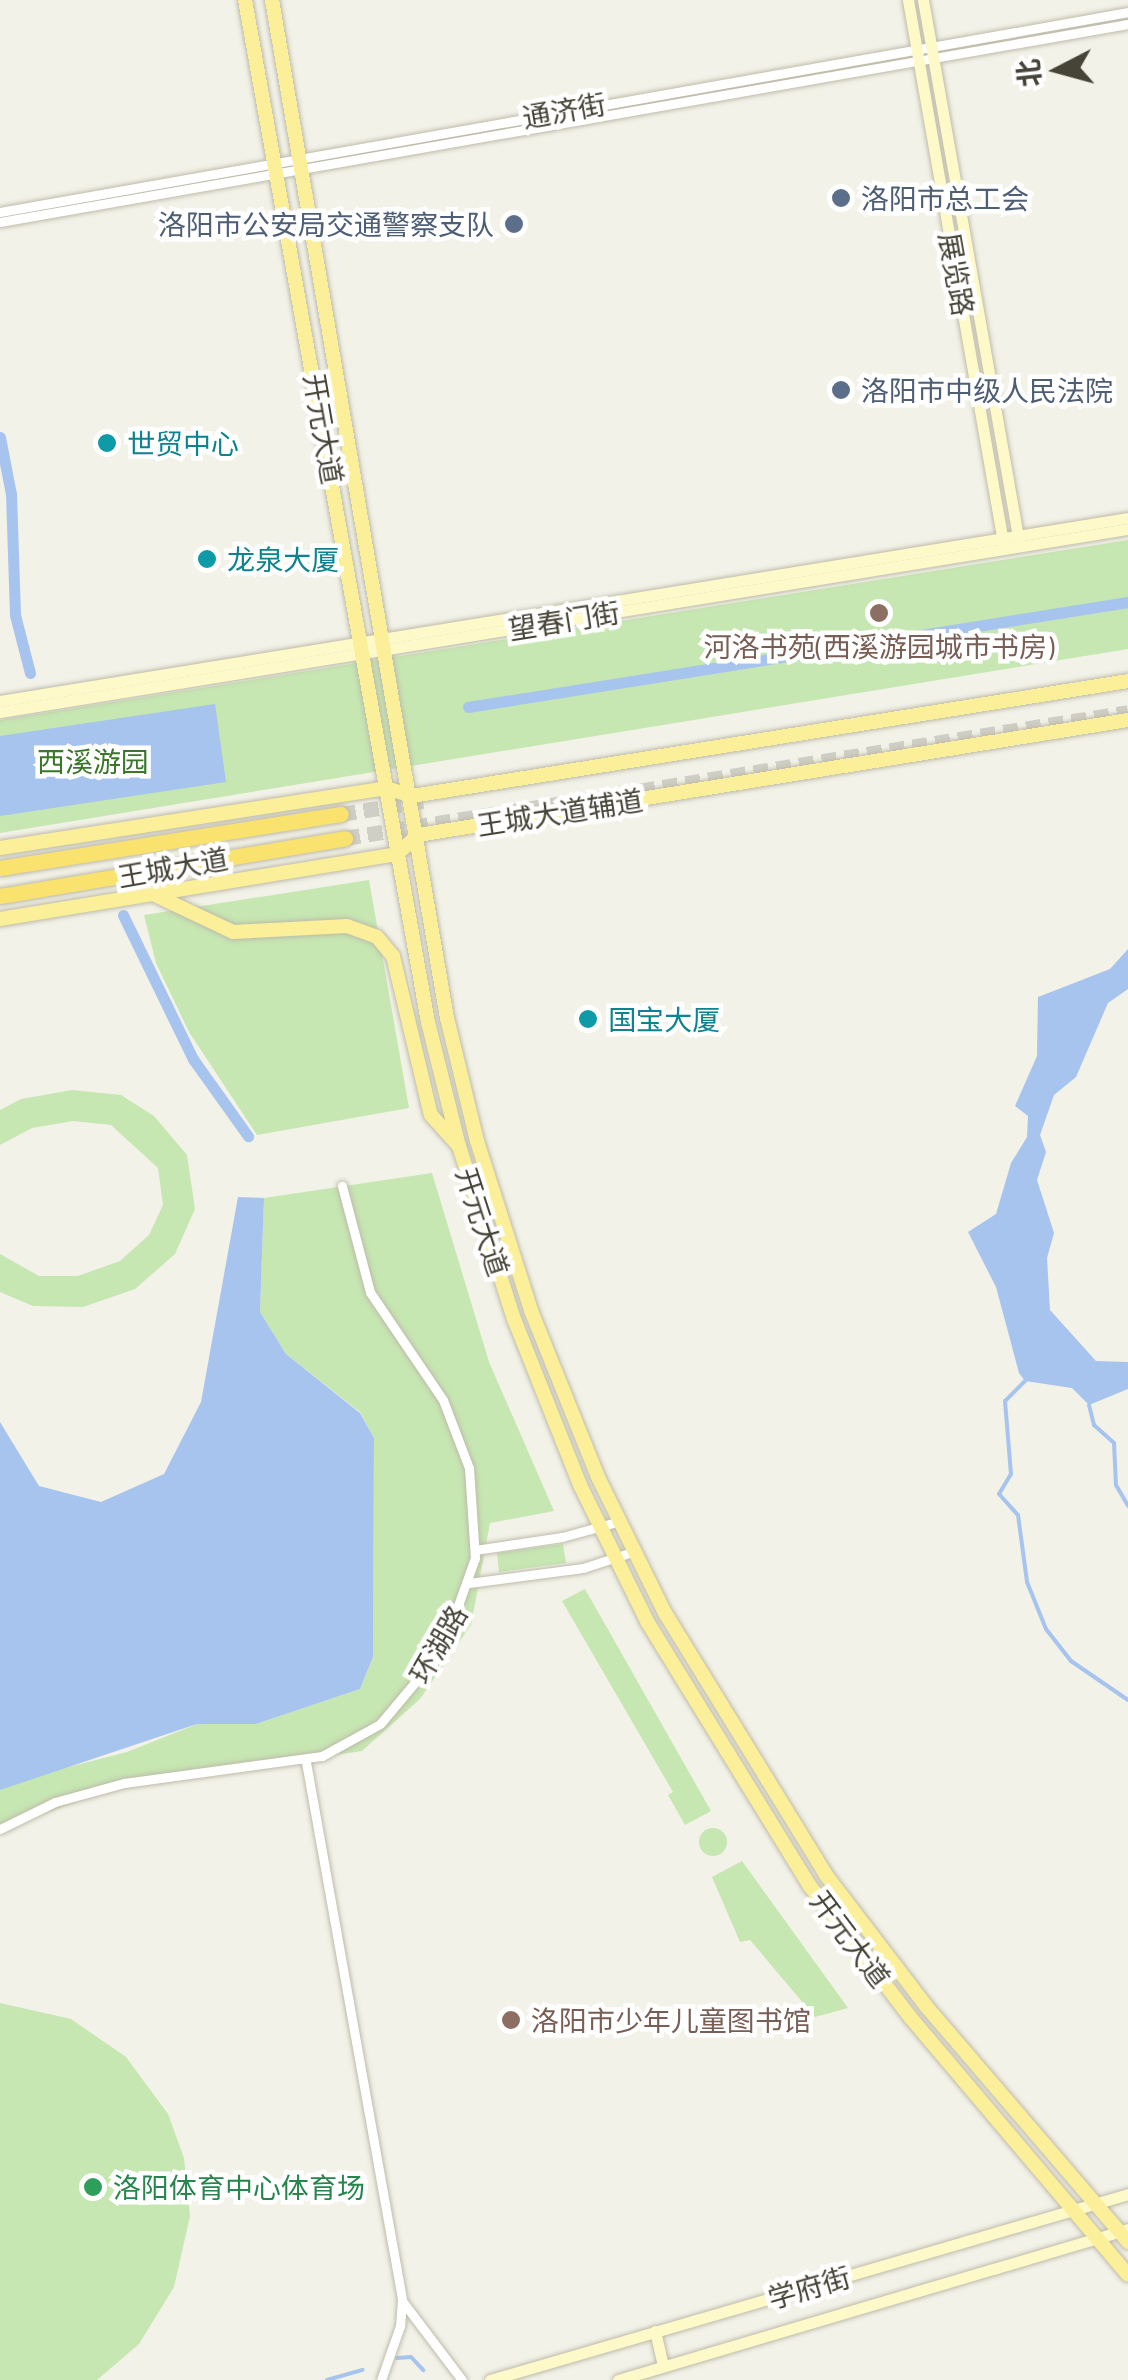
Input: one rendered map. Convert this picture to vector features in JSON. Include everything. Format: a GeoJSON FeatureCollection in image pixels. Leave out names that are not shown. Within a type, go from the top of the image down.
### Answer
{"type":"FeatureCollection","features":[{"type":"Feature","properties":{"kind":"highway","name":"王城大道"},"geometry":{"type":"LineString","coordinates":[[0,868],[341,814]]}},
{"type":"Feature","properties":{"kind":"highway","name":"王城大道"},"geometry":{"type":"LineString","coordinates":[[0,896],[345,838]]}},
{"type":"Feature","properties":{"kind":"main road","name":"开元大道"},"geometry":{"type":"LineString","coordinates":[[246,0],[397,854],[458,1146],[514,1320],[601,1526],[648,1622],[810,1886],[1128,2276]]}},
{"type":"Feature","properties":{"kind":"main road","name":"开元大道"},"geometry":{"type":"LineString","coordinates":[[272,0],[412,796],[447,1018],[478,1144],[532,1313],[620,1521],[665,1613],[826,1875],[926,2006],[1125,2234]]}},
{"type":"Feature","properties":{"kind":"main road","name":"王城大道辅道"},"geometry":{"type":"LineString","coordinates":[[0,848],[386,788],[412,796],[1128,682]]}},
{"type":"Feature","properties":{"kind":"main road","name":"王城大道辅道"},"geometry":{"type":"LineString","coordinates":[[418,834],[1128,720]]}},
{"type":"Feature","properties":{"kind":"main road"},"geometry":{"type":"LineString","coordinates":[[0,919],[397,854],[418,834]]}},
{"type":"Feature","properties":{"kind":"main road"},"geometry":{"type":"LineString","coordinates":[[152,894],[233,932],[347,926],[376,937],[393,956],[431,1116],[458,1146]]}},
{"type":"Feature","properties":{"kind":"street","name":"展览路"},"geometry":{"type":"LineString","coordinates":[[908,0],[1003,543]]}},
{"type":"Feature","properties":{"kind":"street","name":"展览路"},"geometry":{"type":"LineString","coordinates":[[923,0],[1019,541]]}},
{"type":"Feature","properties":{"kind":"street","name":"通济街"},"geometry":{"type":"LineString","coordinates":[[0,212],[917,55],[1128,12]]}},
{"type":"Feature","properties":{"kind":"street","name":"通济街"},"geometry":{"type":"LineString","coordinates":[[932,52],[1128,24]]}},
{"type":"Feature","properties":{"kind":"street","name":"通济街"},"geometry":{"type":"LineString","coordinates":[[0,222],[274,166]]}},
{"type":"Feature","properties":{"kind":"street","name":"望春门街"},"geometry":{"type":"LineString","coordinates":[[1019,541],[1128,518]]}},
{"type":"Feature","properties":{"kind":"street","name":"望春门街"},"geometry":{"type":"LineString","coordinates":[[0,712],[384,644],[1003,543],[1128,529]]}},
{"type":"Feature","properties":{"kind":"street","name":"望春门街"},"geometry":{"type":"LineString","coordinates":[[0,701],[363,648]]}},
{"type":"Feature","properties":{"kind":"street","name":"环湖路"},"geometry":{"type":"LineString","coordinates":[[0,1828],[55,1802],[124,1783],[306,1762],[349,1744],[412,1691],[442,1650],[469,1583],[475,1550],[469,1468],[458,1429],[370,1292],[342,1186]]}},
{"type":"Feature","properties":{"kind":"street"},"geometry":{"type":"LineString","coordinates":[[475,1550],[620,1521]]}},
{"type":"Feature","properties":{"kind":"street"},"geometry":{"type":"LineString","coordinates":[[469,1583],[635,1552]]}},
{"type":"Feature","properties":{"kind":"street"},"geometry":{"type":"LineString","coordinates":[[306,1762],[402,2299],[400,2326],[382,2380]]}},
{"type":"Feature","properties":{"kind":"street","name":"学府街"},"geometry":{"type":"LineString","coordinates":[[490,2380],[1128,2194]]}},
{"type":"Feature","properties":{"kind":"street","name":"学府街"},"geometry":{"type":"LineString","coordinates":[[618,2380],[1096,2238],[1125,2234]]}},
{"type":"Feature","properties":{"kind":"street"},"geometry":{"type":"LineString","coordinates":[[402,2299],[462,2380]]}},
{"type":"Feature","properties":{"kind":"street"},"geometry":{"type":"LineString","coordinates":[[655,2332],[663,2366]]}},
{"type":"Feature","properties":{"kind":"green space","name":"西溪游园"},"geometry":{"type":"Polygon","coordinates":[[[1128,540],[1128,649],[0,833],[0,720],[1128,540]]]}},
{"type":"Feature","properties":{"kind":"green space"},"geometry":{"type":"Polygon","coordinates":[[[369,880],[409,1108],[257,1135],[189,1032],[156,963],[144,915],[369,880]]]}},
{"type":"Feature","properties":{"kind":"green space"},"geometry":{"type":"Polygon","coordinates":[[[72,1090],[121,1095],[154,1116],[187,1155],[195,1209],[175,1254],[135,1289],[83,1307],[33,1306],[0,1292],[0,1254],[39,1276],[78,1276],[120,1261],[149,1235],[163,1205],[158,1168],[111,1125],[73,1121],[32,1128],[0,1145],[0,1110],[21,1099],[72,1090]]]}},
{"type":"Feature","properties":{"kind":"green space"},"geometry":{"type":"Polygon","coordinates":[[[432,1173],[489,1362],[554,1511],[490,1523],[471,1625],[420,1699],[362,1751],[119,1787],[0,1829],[0,1790],[30,1777],[127,1752],[197,1724],[256,1724],[360,1689],[373,1657],[374,1438],[360,1412],[286,1354],[260,1312],[264,1198],[432,1173]]]}},
{"type":"Feature","properties":{"kind":"green space"},"geometry":{"type":"Polygon","coordinates":[[[563,1544],[566,1563],[499,1572],[497,1553],[563,1544]]]}},
{"type":"Feature","properties":{"kind":"green space"},"geometry":{"type":"Polygon","coordinates":[[[585,1589],[711,1811],[685,1825],[668,1795],[673,1792],[562,1601],[585,1589]]]}},
{"type":"Feature","properties":{"kind":"green space"},"geometry":{"type":"Polygon","coordinates":[[[713,1828],[723,1832],[727,1842],[723,1852],[713,1856],[703,1852],[699,1842],[703,1832],[713,1828]]]}},
{"type":"Feature","properties":{"kind":"green space"},"geometry":{"type":"Polygon","coordinates":[[[742,1861],[848,2008],[815,2017],[750,1940],[740,1942],[712,1877],[742,1861]]]}},
{"type":"Feature","properties":{"kind":"green space","name":"洛阳体育中心体育场"},"geometry":{"type":"Polygon","coordinates":[[[0,2003],[71,2019],[126,2057],[168,2114],[184,2158],[190,2216],[174,2287],[139,2344],[97,2380],[0,2380],[0,2003]]]}},
{"type":"Feature","properties":{"kind":"water"},"geometry":{"type":"Polygon","coordinates":[[[215,704],[226,782],[0,816],[0,736],[215,704]]]}},
{"type":"Feature","properties":{"kind":"water"},"geometry":{"type":"Polygon","coordinates":[[[1128,949],[1128,989],[1108,1003],[1076,1077],[1054,1095],[1040,1135],[1046,1152],[1037,1180],[1054,1233],[1047,1258],[1050,1310],[1096,1361],[1128,1362],[1128,1389],[1089,1405],[1072,1388],[1025,1381],[1019,1373],[996,1287],[968,1232],[996,1214],[1011,1163],[1027,1137],[1028,1116],[1015,1106],[1037,1056],[1038,997],[1110,969],[1128,949]]]}},
{"type":"Feature","properties":{"kind":"water"},"geometry":{"type":"Polygon","coordinates":[[[238,1197],[264,1198],[260,1312],[286,1354],[360,1413],[374,1438],[373,1657],[360,1689],[256,1724],[197,1724],[0,1790],[0,1422],[39,1486],[101,1502],[164,1474],[201,1402],[238,1197]]]}},
{"type":"Feature","properties":{"kind":"waterway"},"geometry":{"type":"LineString","coordinates":[[0,437],[11,494],[15,615],[30,673]]}},
{"type":"Feature","properties":{"kind":"waterway"},"geometry":{"type":"LineString","coordinates":[[468,707],[1128,602]]}},
{"type":"Feature","properties":{"kind":"waterway"},"geometry":{"type":"LineString","coordinates":[[123,915],[193,1059],[248,1136]]}},
{"type":"Feature","properties":{"kind":"waterway"},"geometry":{"type":"LineString","coordinates":[[1025,1381],[1005,1401],[1011,1474],[999,1494],[1018,1515],[1027,1582],[1046,1629],[1071,1661],[1128,1700]]}},
{"type":"Feature","properties":{"kind":"waterway"},"geometry":{"type":"LineString","coordinates":[[1089,1405],[1094,1425],[1114,1443],[1116,1485],[1128,1506]]}},
{"type":"Feature","properties":{"kind":"waterway"},"geometry":{"type":"LineString","coordinates":[[397,2358],[411,2357],[423,2370]]}},
{"type":"Feature","properties":{"kind":"waterway"},"geometry":{"type":"LineString","coordinates":[[327,2380],[363,2370]]}},
{"type":"Feature","properties":{"kind":"tunnel"},"geometry":{"type":"LineString","coordinates":[[345,838],[1128,712]]}},
{"type":"Feature","properties":{"kind":"tunnel"},"geometry":{"type":"LineString","coordinates":[[341,814],[423,801]]}},
{"type":"Feature","properties":{"kind":"place","name":"洛阳市总工会"},"geometry":{"type":"Point","coordinates":[841,198]}},
{"type":"Feature","properties":{"kind":"place","name":"洛阳市公安局交通警察支队"},"geometry":{"type":"Point","coordinates":[514,224]}},
{"type":"Feature","properties":{"kind":"place","name":"洛阳市中级人民法院"},"geometry":{"type":"Point","coordinates":[841,390]}},
{"type":"Feature","properties":{"kind":"place","name":"世贸中心"},"geometry":{"type":"Point","coordinates":[107,443]}},
{"type":"Feature","properties":{"kind":"place","name":"龙泉大厦"},"geometry":{"type":"Point","coordinates":[207,559]}},
{"type":"Feature","properties":{"kind":"place","name":"河洛书苑(西溪游园城市书房)"},"geometry":{"type":"Point","coordinates":[879,613]}},
{"type":"Feature","properties":{"kind":"place","name":"国宝大厦"},"geometry":{"type":"Point","coordinates":[588,1019]}},
{"type":"Feature","properties":{"kind":"place","name":"洛阳市少年儿童图书馆"},"geometry":{"type":"Point","coordinates":[511,2020]}},
{"type":"Feature","properties":{"kind":"place","name":"洛阳体育中心体育场"},"geometry":{"type":"Point","coordinates":[93,2187]}}]}
